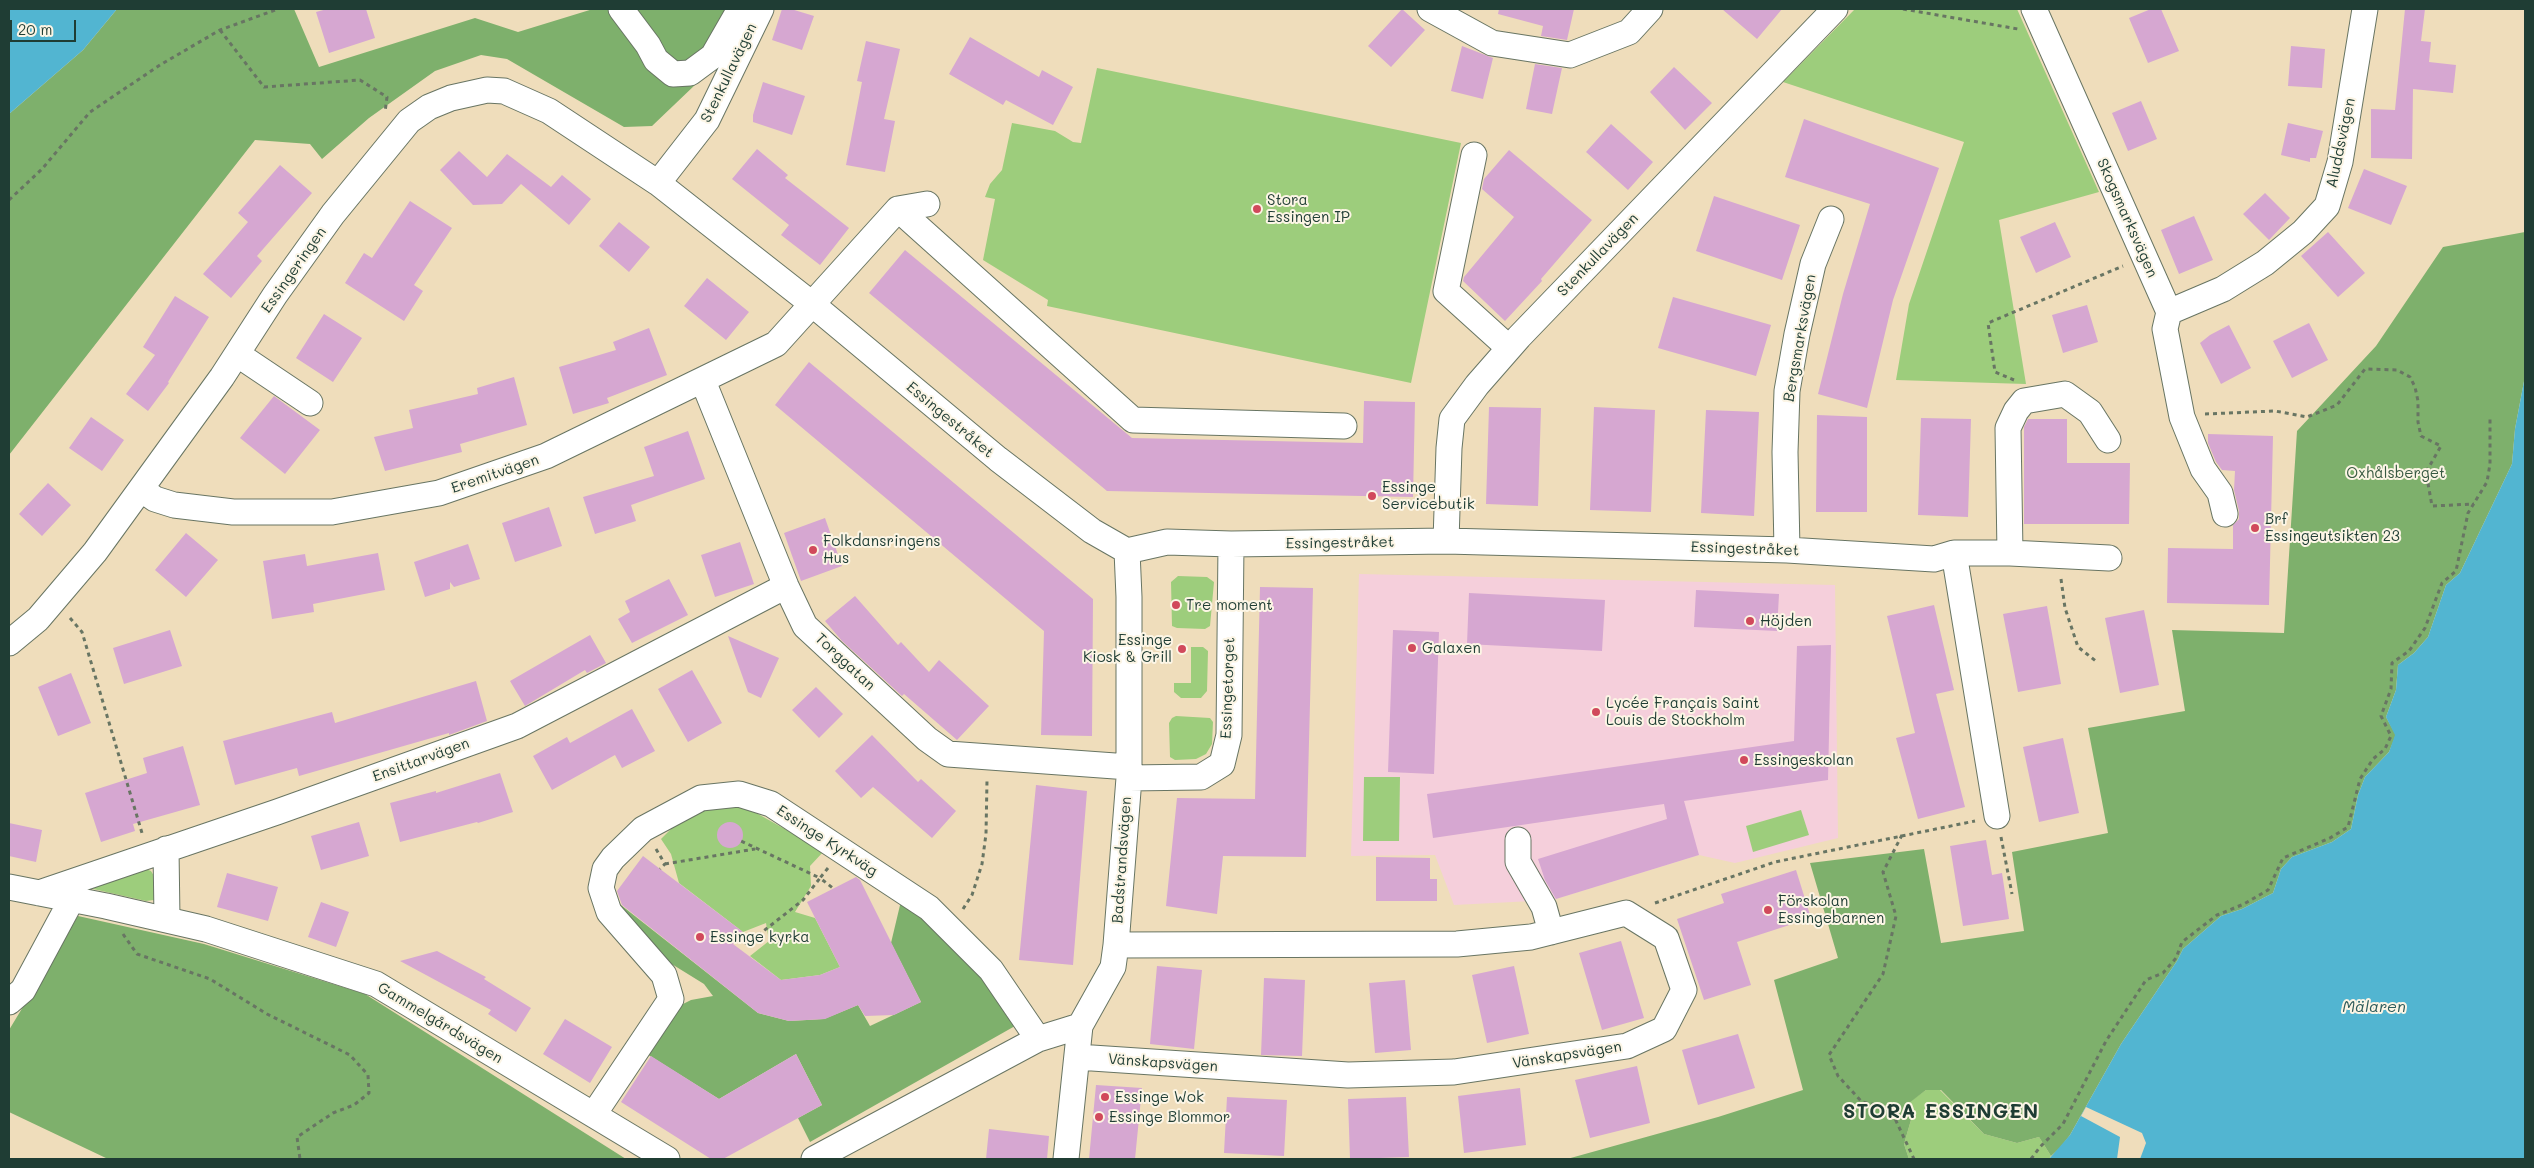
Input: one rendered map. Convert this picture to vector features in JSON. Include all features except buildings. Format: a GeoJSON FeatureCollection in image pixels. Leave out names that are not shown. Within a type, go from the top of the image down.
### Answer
{"type":"FeatureCollection","features":[{"type":"Feature","properties":{"kind":"street"},"geometry":{"type":"LineString","coordinates":[[621,9],[648,45],[656,60],[673,74],[690,73],[713,56],[740,9]]}},
{"type":"Feature","properties":{"kind":"street","name":"Stenkullavägen"},"geometry":{"type":"LineString","coordinates":[[658,183],[707,120],[761,9]]}},
{"type":"Feature","properties":{"kind":"street"},"geometry":{"type":"LineString","coordinates":[[1430,9],[1492,44],[1570,54],[1628,32],[1650,9]]}},
{"type":"Feature","properties":{"kind":"street","name":"Stenkullavägen"},"geometry":{"type":"LineString","coordinates":[[1446,541],[1449,448],[1452,419],[1477,385],[1509,348],[1835,9]]}},
{"type":"Feature","properties":{"kind":"street","name":"Skogsmarksvägen"},"geometry":{"type":"LineString","coordinates":[[2034,9],[2169,312]]}},
{"type":"Feature","properties":{"kind":"street","name":"Aluddsvägen"},"geometry":{"type":"LineString","coordinates":[[2169,312],[2223,289],[2265,263],[2303,232],[2327,206],[2340,162],[2365,9]]}},
{"type":"Feature","properties":{"kind":"street","name":"Essingeringen"},"geometry":{"type":"LineString","coordinates":[[9,643],[38,619],[95,552],[237,354],[333,214],[409,121],[429,107],[451,98],[487,90],[504,91],[549,111],[604,145],[658,183]]}},
{"type":"Feature","properties":{"kind":"street"},"geometry":{"type":"LineString","coordinates":[[1474,155],[1446,291],[1509,348]]}},
{"type":"Feature","properties":{"kind":"street","name":"Essingestråket"},"geometry":{"type":"LineString","coordinates":[[658,183],[812,304],[998,459],[1092,531],[1127,551],[1166,542],[1231,544],[1446,541],[1787,550],[1934,558],[1954,553],[2010,553],[2109,558]]}},
{"type":"Feature","properties":{"kind":"street"},"geometry":{"type":"LineString","coordinates":[[812,304],[898,210],[927,204]]}},
{"type":"Feature","properties":{"kind":"street"},"geometry":{"type":"LineString","coordinates":[[898,210],[1133,420],[1344,426]]}},
{"type":"Feature","properties":{"kind":"street","name":"Bergsmarksvägen"},"geometry":{"type":"LineString","coordinates":[[1787,550],[1785,452],[1788,391],[1797,334],[1813,264],[1831,219]]}},
{"type":"Feature","properties":{"kind":"street","name":"Eremitvägen"},"geometry":{"type":"LineString","coordinates":[[141,489],[155,498],[174,505],[233,512],[332,512],[439,493],[546,456],[703,381],[776,344],[812,304]]}},
{"type":"Feature","properties":{"kind":"street"},"geometry":{"type":"LineString","coordinates":[[2169,312],[2164,329],[2182,417],[2203,469],[2220,493],[2225,514]]}},
{"type":"Feature","properties":{"kind":"street"},"geometry":{"type":"LineString","coordinates":[[237,354],[310,403]]}},
{"type":"Feature","properties":{"kind":"street","name":"Torggatan"},"geometry":{"type":"LineString","coordinates":[[703,381],[786,586],[806,626],[927,739],[948,754],[1128,773]]}},
{"type":"Feature","properties":{"kind":"street"},"geometry":{"type":"LineString","coordinates":[[2010,553],[2008,428],[2016,410],[2024,401],[2065,394],[2090,412],[2108,440]]}},
{"type":"Feature","properties":{"kind":"street","name":"Essingetorget"},"geometry":{"type":"LineString","coordinates":[[1128,773],[1201,777],[1222,764],[1229,736],[1231,544]]}},
{"type":"Feature","properties":{"kind":"street","name":"Badstrandsvägen"},"geometry":{"type":"LineString","coordinates":[[1066,1159],[1080,1026],[1113,967],[1116,945],[1128,773],[1129,597],[1127,551]]}},
{"type":"Feature","properties":{"kind":"street"},"geometry":{"type":"LineString","coordinates":[[1954,553],[1997,816]]}},
{"type":"Feature","properties":{"kind":"street","name":"Ensittarvägen"},"geometry":{"type":"LineString","coordinates":[[39,893],[517,726],[786,586]]}},
{"type":"Feature","properties":{"kind":"street","name":"Essinge Kyrkväg"},"geometry":{"type":"LineString","coordinates":[[594,1114],[671,999],[664,975],[609,912],[601,888],[605,869],[613,858],[643,829],[701,798],[739,794],[771,804],[928,908],[991,970],[1038,1039]]}},
{"type":"Feature","properties":{"kind":"street"},"geometry":{"type":"LineString","coordinates":[[1518,840],[1518,862],[1544,907],[1551,932]]}},
{"type":"Feature","properties":{"kind":"street"},"geometry":{"type":"LineString","coordinates":[[157,852],[167,919]]}},
{"type":"Feature","properties":{"kind":"street","name":"Gammelgårdsvägen"},"geometry":{"type":"LineString","coordinates":[[9,887],[167,919],[206,929],[376,984],[667,1159]]}},
{"type":"Feature","properties":{"kind":"street"},"geometry":{"type":"LineString","coordinates":[[9,1002],[23,990],[72,899]]}},
{"type":"Feature","properties":{"kind":"street"},"geometry":{"type":"LineString","coordinates":[[1116,945],[1457,944],[1531,937],[1626,912]]}},
{"type":"Feature","properties":{"kind":"street","name":"Vänskapsvägen"},"geometry":{"type":"LineString","coordinates":[[1077,1057],[1348,1075],[1454,1072],[1627,1046],[1664,1029],[1684,990],[1666,938],[1626,912]]}},
{"type":"Feature","properties":{"kind":"street"},"geometry":{"type":"LineString","coordinates":[[814,1159],[1038,1039],[1080,1026]]}},
{"type":"Feature","properties":{"kind":"path"},"geometry":{"type":"LineString","coordinates":[[9,200],[42,169],[90,112],[160,64],[220,30],[278,9]]}},
{"type":"Feature","properties":{"kind":"path"},"geometry":{"type":"LineString","coordinates":[[1903,9],[2045,34]]}},
{"type":"Feature","properties":{"kind":"path"},"geometry":{"type":"LineString","coordinates":[[220,30],[264,87],[360,80],[387,97]]}},
{"type":"Feature","properties":{"kind":"path"},"geometry":{"type":"LineString","coordinates":[[2024,401],[2026,384],[1995,372],[1988,323],[2145,257]]}},
{"type":"Feature","properties":{"kind":"path"},"geometry":{"type":"LineString","coordinates":[[2227,413],[2275,410],[2307,417],[2337,405],[2365,369],[2398,370],[2410,377],[2415,387],[2421,436],[2441,446],[2426,472],[2432,506],[2474,504]]}},
{"type":"Feature","properties":{"kind":"path"},"geometry":{"type":"LineString","coordinates":[[2031,1159],[2063,1124],[2106,1041],[2146,980],[2162,973],[2176,958],[2182,942],[2217,915],[2244,904],[2268,890],[2283,858],[2330,838],[2348,827],[2360,779],[2373,760],[2385,749],[2391,736],[2381,716],[2391,688],[2392,663],[2409,651],[2425,628],[2442,583],[2456,571],[2468,513],[2487,482],[2489,474],[2490,418]]}},
{"type":"Feature","properties":{"kind":"path"},"geometry":{"type":"LineString","coordinates":[[2058,556],[2065,608],[2078,647],[2097,662]]}},
{"type":"Feature","properties":{"kind":"path"},"geometry":{"type":"LineString","coordinates":[[55,600],[82,632],[157,852]]}},
{"type":"Feature","properties":{"kind":"path"},"geometry":{"type":"LineString","coordinates":[[950,929],[972,896],[982,864],[986,834],[988,758]]}},
{"type":"Feature","properties":{"kind":"path"},"geometry":{"type":"LineString","coordinates":[[1626,912],[1775,862],[1902,834],[1997,816],[2012,894]]}},
{"type":"Feature","properties":{"kind":"path"},"geometry":{"type":"LineString","coordinates":[[1902,834],[1883,872],[1896,916],[1884,974],[1829,1056],[1838,1076],[1862,1102],[1890,1108],[1914,1159]]}},
{"type":"Feature","properties":{"kind":"path"},"geometry":{"type":"LineString","coordinates":[[739,938],[747,944],[803,900],[820,878],[741,841]]}},
{"type":"Feature","properties":{"kind":"path"},"geometry":{"type":"LineString","coordinates":[[665,864],[756,848]]}},
{"type":"Feature","properties":{"kind":"path"},"geometry":{"type":"LineString","coordinates":[[106,906],[138,954],[210,979],[267,1014],[350,1055],[368,1075],[369,1093],[354,1105],[333,1113],[297,1138],[300,1159]]}},
{"type":"Feature","properties":{"kind":"shaded area","name":"Lycée Français Saint Louis de Stockholm"},"geometry":{"type":"Polygon","coordinates":[[[1359,574],[1835,585],[1838,838],[1735,863],[1699,855],[1552,900],[1454,905],[1435,855],[1351,856],[1359,574]]]}},
{"type":"Feature","properties":{"kind":"green space"},"geometry":{"type":"Polygon","coordinates":[[[117,9],[294,9],[319,67],[475,18],[518,32],[593,9],[750,9],[718,63],[652,126],[624,127],[507,59],[481,55],[435,71],[369,118],[322,159],[310,144],[255,140],[9,455],[9,114],[83,50],[117,9]]]}},
{"type":"Feature","properties":{"kind":"green space"},"geometry":{"type":"Polygon","coordinates":[[[1855,9],[2017,9],[2099,192],[1999,220],[2026,384],[1896,380],[1909,304],[1964,142],[1783,82],[1855,9]]]}},
{"type":"Feature","properties":{"kind":"green space","name":"Stora Essingen IP"},"geometry":{"type":"Polygon","coordinates":[[[1097,68],[1461,143],[1411,383],[1047,306],[1048,300],[983,260],[995,199],[985,197],[990,184],[1002,170],[1012,123],[1055,131],[1073,142],[1081,143],[1097,68]]]}},
{"type":"Feature","properties":{"kind":"green space","name":"Oxhålsberget"},"geometry":{"type":"Polygon","coordinates":[[[2525,232],[2525,376],[2515,429],[2512,464],[2460,573],[2446,585],[2428,637],[2414,653],[2398,665],[2396,690],[2386,717],[2396,735],[2389,752],[2365,777],[2358,795],[2351,829],[2332,842],[2292,857],[2281,869],[2273,893],[2242,909],[2221,916],[2183,949],[2177,961],[2121,1044],[2070,1135],[2060,1148],[2051,1156],[2039,1137],[2017,1143],[1984,1134],[1941,1090],[1926,1090],[1909,1103],[1911,1120],[1904,1144],[1909,1159],[1567,1159],[1718,1117],[1803,1090],[1774,980],[1838,958],[1810,863],[1924,849],[1941,943],[2024,931],[2012,852],[2108,833],[2088,728],[2185,711],[2172,630],[2284,633],[2297,431],[2376,346],[2443,247],[2525,232]]]}},
{"type":"Feature","properties":{"kind":"green space"},"geometry":{"type":"Polygon","coordinates":[[[1178,576],[1207,577],[1214,582],[1210,626],[1205,629],[1177,628],[1172,626],[1171,582],[1178,576]]]}},
{"type":"Feature","properties":{"kind":"green space"},"geometry":{"type":"Polygon","coordinates":[[[1191,647],[1203,647],[1208,651],[1207,691],[1201,698],[1181,698],[1174,692],[1174,683],[1191,683],[1191,647]]]}},
{"type":"Feature","properties":{"kind":"green space"},"geometry":{"type":"Polygon","coordinates":[[[1176,716],[1210,718],[1213,722],[1212,744],[1206,754],[1196,759],[1175,760],[1170,757],[1169,723],[1176,716]]]}},
{"type":"Feature","properties":{"kind":"green space"},"geometry":{"type":"Polygon","coordinates":[[[1364,777],[1400,777],[1399,841],[1363,841],[1364,777]]]}},
{"type":"Feature","properties":{"kind":"green space"},"geometry":{"type":"Polygon","coordinates":[[[727,802],[751,810],[824,851],[810,866],[811,886],[795,912],[815,918],[840,967],[820,975],[781,980],[750,956],[769,941],[766,923],[743,932],[679,883],[671,854],[661,839],[684,816],[727,802]]]}},
{"type":"Feature","properties":{"kind":"green space"},"geometry":{"type":"Polygon","coordinates":[[[1801,810],[1809,835],[1753,852],[1746,826],[1801,810]]]}},
{"type":"Feature","properties":{"kind":"green space"},"geometry":{"type":"Polygon","coordinates":[[[141,867],[151,871],[157,881],[154,900],[146,901],[80,886],[141,867]]]}},
{"type":"Feature","properties":{"kind":"green space"},"geometry":{"type":"Polygon","coordinates":[[[612,898],[758,1013],[789,1021],[824,1019],[858,1005],[870,1026],[921,1002],[891,943],[901,901],[943,927],[989,986],[1015,1026],[810,1142],[798,1118],[822,1105],[796,1054],[719,1099],[642,1051],[665,1013],[691,1000],[713,996],[704,984],[662,958],[612,898]]]}},
{"type":"Feature","properties":{"kind":"green space"},"geometry":{"type":"Polygon","coordinates":[[[78,916],[204,944],[365,994],[626,1159],[108,1159],[9,1112],[9,1030],[78,916]]]}},
{"type":"Feature","properties":{"kind":"green space"},"geometry":{"type":"Polygon","coordinates":[[[1926,1090],[1940,1090],[1984,1134],[2017,1143],[2039,1137],[2051,1156],[2049,1159],[1909,1159],[1904,1144],[1911,1120],[1909,1102],[1926,1090]]]}},
{"type":"Feature","properties":{"kind":"water"},"geometry":{"type":"Polygon","coordinates":[[[9,9],[117,9],[83,50],[9,114],[9,9]]]}},
{"type":"Feature","properties":{"kind":"water","name":"Mälaren"},"geometry":{"type":"Polygon","coordinates":[[[2525,376],[2525,1159],[2049,1159],[2070,1135],[2121,1044],[2177,961],[2183,949],[2221,916],[2242,909],[2273,893],[2281,869],[2292,857],[2332,842],[2351,829],[2358,795],[2365,777],[2389,752],[2395,735],[2386,717],[2396,690],[2398,665],[2414,653],[2428,637],[2446,585],[2460,573],[2512,464],[2515,429],[2525,376]]]}},
{"type":"Feature","properties":{"kind":"pier"},"geometry":{"type":"Polygon","coordinates":[[[2086,1107],[2142,1133],[2146,1143],[2140,1159],[2117,1159],[2120,1137],[2081,1116],[2086,1107]]]}},
{"type":"Feature","properties":{"kind":"place","name":"Stora Essingen IP"},"geometry":{"type":"Point","coordinates":[1257,209]}},
{"type":"Feature","properties":{"kind":"place","name":"Essinge Servicebutik"},"geometry":{"type":"Point","coordinates":[1372,496]}},
{"type":"Feature","properties":{"kind":"place","name":"Brf Essingeutsikten 23"},"geometry":{"type":"Point","coordinates":[2255,528]}},
{"type":"Feature","properties":{"kind":"place","name":"Folkdansringens Hus"},"geometry":{"type":"Point","coordinates":[813,550]}},
{"type":"Feature","properties":{"kind":"place","name":"Tre moment"},"geometry":{"type":"Point","coordinates":[1176,605]}},
{"type":"Feature","properties":{"kind":"place","name":"Höjden"},"geometry":{"type":"Point","coordinates":[1750,621]}},
{"type":"Feature","properties":{"kind":"place","name":"Galaxen"},"geometry":{"type":"Point","coordinates":[1412,648]}},
{"type":"Feature","properties":{"kind":"place","name":"Essinge Kiosk & Grill"},"geometry":{"type":"Point","coordinates":[1182,649]}},
{"type":"Feature","properties":{"kind":"place","name":"Lycée Français Saint Louis de Stockholm"},"geometry":{"type":"Point","coordinates":[1596,712]}},
{"type":"Feature","properties":{"kind":"place","name":"Essingeskolan"},"geometry":{"type":"Point","coordinates":[1744,760]}},
{"type":"Feature","properties":{"kind":"place","name":"Förskolan Essingebarnen"},"geometry":{"type":"Point","coordinates":[1768,910]}},
{"type":"Feature","properties":{"kind":"place","name":"Essinge kyrka"},"geometry":{"type":"Point","coordinates":[700,937]}},
{"type":"Feature","properties":{"kind":"place","name":"Essinge Wok"},"geometry":{"type":"Point","coordinates":[1105,1097]}},
{"type":"Feature","properties":{"kind":"place","name":"Essinge Blommor"},"geometry":{"type":"Point","coordinates":[1099,1117]}},
{"type":"Feature","properties":{"kind":"district","name":"STORA ESSINGEN"},"geometry":{"type":"Point","coordinates":[1941,1112]}}]}
